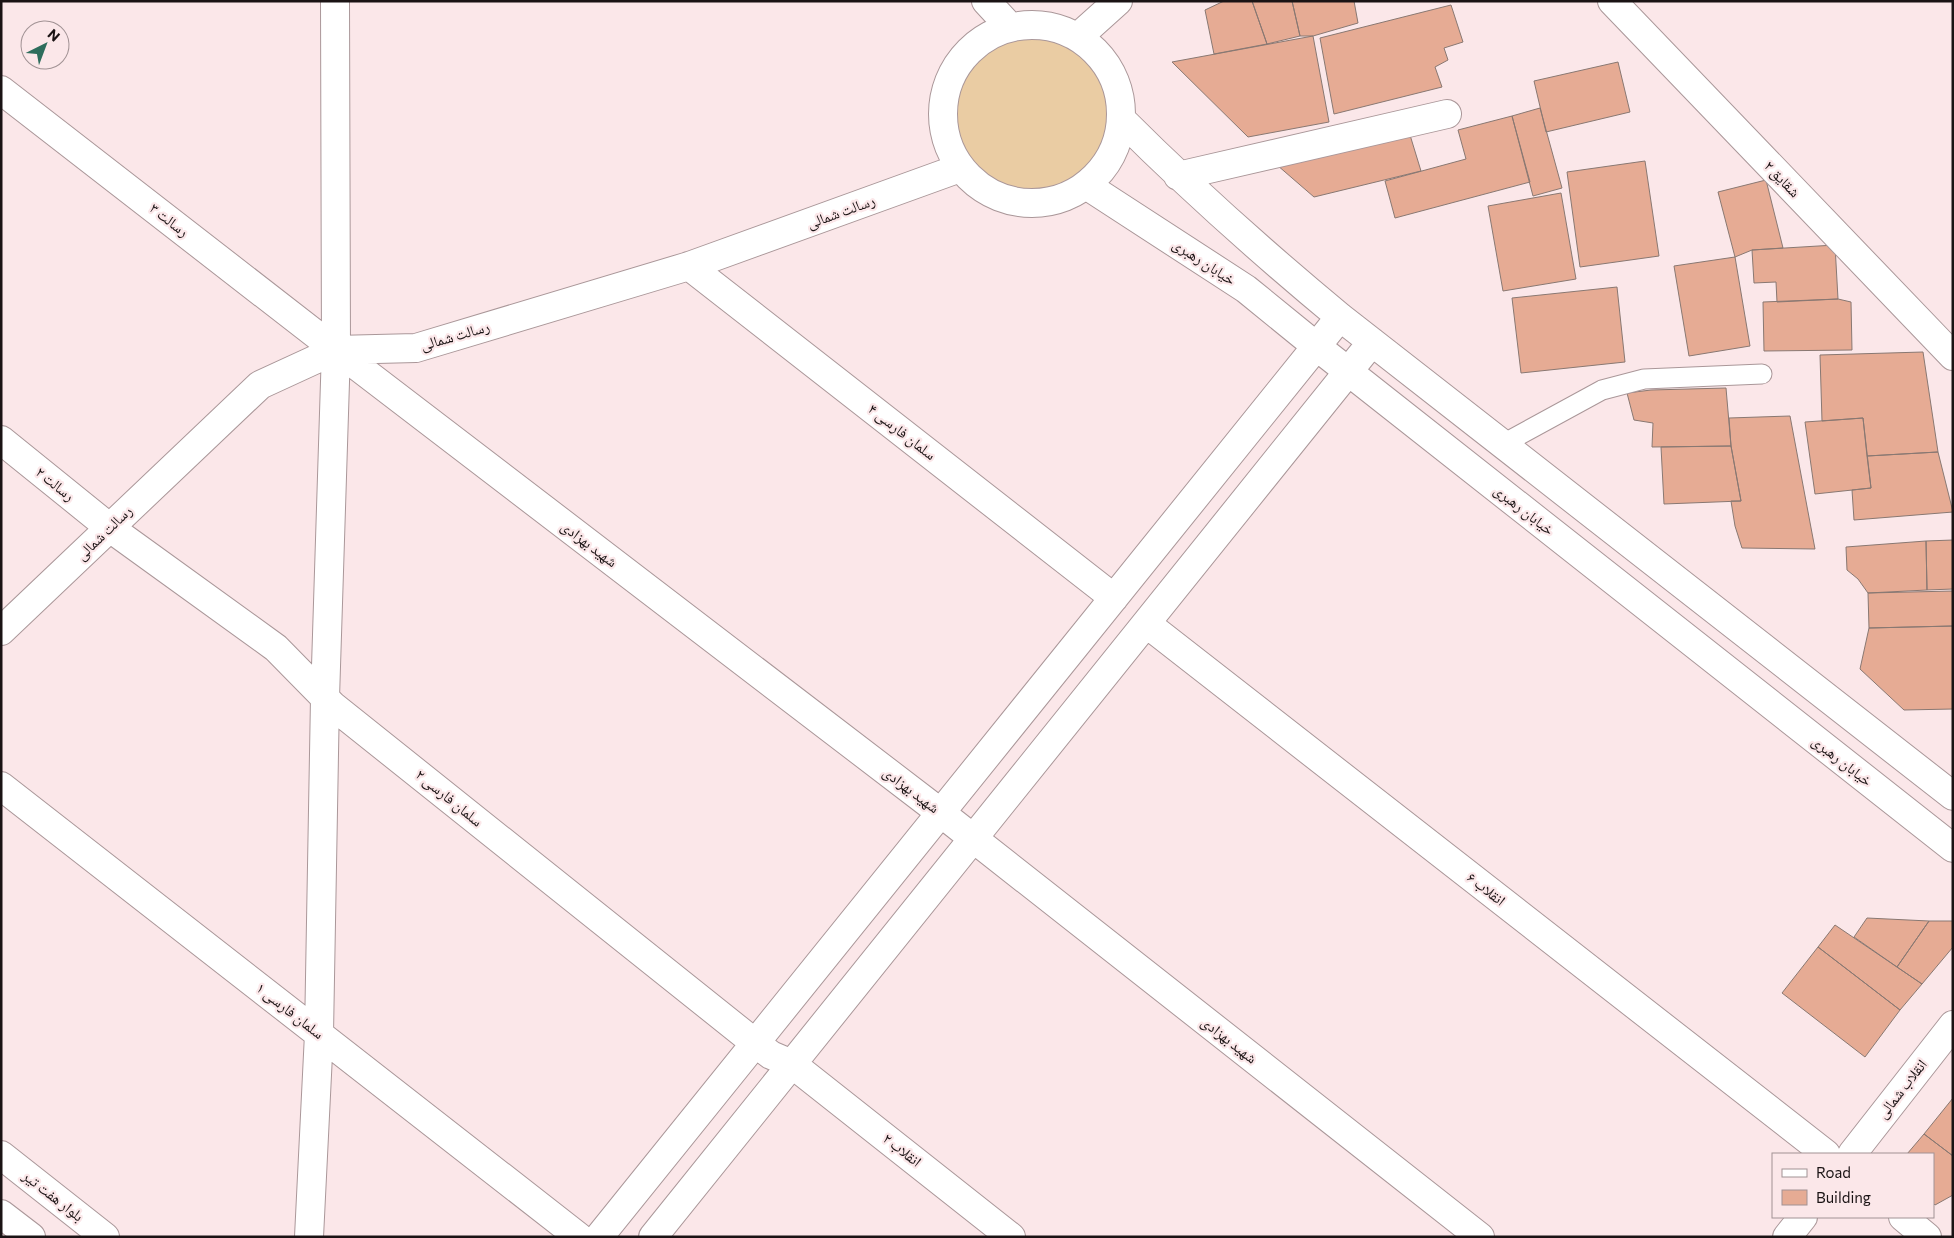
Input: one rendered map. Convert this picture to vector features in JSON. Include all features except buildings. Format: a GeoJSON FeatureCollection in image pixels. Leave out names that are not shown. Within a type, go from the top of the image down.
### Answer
{"type":"FeatureCollection","features":[{"type":"Feature","properties":{"kind":"street"},"geometry":{"type":"LineString","coordinates":[[309,1237],[319,1034],[325,698],[336,350],[334,1]]}},
{"type":"Feature","properties":{"kind":"street"},"geometry":{"type":"LineString","coordinates":[[986,1],[1010,27]]}},
{"type":"Feature","properties":{"kind":"street"},"geometry":{"type":"LineString","coordinates":[[1078,38],[1118,1]]}},
{"type":"Feature","properties":{"kind":"street","name":"شقایق ۲"},"geometry":{"type":"LineString","coordinates":[[1612,1],[1953,356]]}},
{"type":"Feature","properties":{"kind":"street"},"geometry":{"type":"LineString","coordinates":[[1033,24],[1056,28],[1078,38],[1096,52],[1110,71],[1119,92],[1121,119],[1116,144],[1105,167],[1086,185],[1062,199],[1034,204],[1006,200],[981,188],[960,168],[946,142],[942,113],[947,84],[961,58],[983,38],[1010,27],[1033,24]]}},
{"type":"Feature","properties":{"kind":"street","name":"رسالت ۳"},"geometry":{"type":"LineString","coordinates":[[1,90],[336,350]]}},
{"type":"Feature","properties":{"kind":"street"},"geometry":{"type":"LineString","coordinates":[[1178,176],[1447,114]]}},
{"type":"Feature","properties":{"kind":"street"},"geometry":{"type":"LineString","coordinates":[[1121,119],[1178,176],[1270,260],[1340,317],[1953,796]]}},
{"type":"Feature","properties":{"kind":"street","name":"رسالت شمالی"},"geometry":{"type":"LineString","coordinates":[[1,631],[260,385],[336,350],[416,348],[689,266],[960,168]]}},
{"type":"Feature","properties":{"kind":"street","name":"خیابان رهبری"},"geometry":{"type":"LineString","coordinates":[[1086,185],[1246,289],[1348,372],[1953,848]]}},
{"type":"Feature","properties":{"kind":"street","name":"سلمان فارسی ۴"},"geometry":{"type":"LineString","coordinates":[[689,266],[1114,598]]}},
{"type":"Feature","properties":{"kind":"street"},"geometry":{"type":"LineString","coordinates":[[599,1237],[1340,317]]}},
{"type":"Feature","properties":{"kind":"street"},"geometry":{"type":"LineString","coordinates":[[652,1237],[1372,342]]}},
{"type":"Feature","properties":{"kind":"street","name":"شهید بهزادی"},"geometry":{"type":"LineString","coordinates":[[336,350],[941,813],[1480,1237]]}},
{"type":"Feature","properties":{"kind":"street","name":"رسالت ۲"},"geometry":{"type":"LineString","coordinates":[[1,440],[110,528]]}},
{"type":"Feature","properties":{"kind":"street","name":"سلمان فارسی ۲"},"geometry":{"type":"LineString","coordinates":[[110,528],[276,648],[333,706],[755,1043],[771,1055],[792,1064]]}},
{"type":"Feature","properties":{"kind":"street","name":"انقلاب ۶"},"geometry":{"type":"LineString","coordinates":[[1147,624],[1825,1153]]}},
{"type":"Feature","properties":{"kind":"street","name":"سلمان فارسی ۱"},"geometry":{"type":"LineString","coordinates":[[1,786],[579,1237]]}},
{"type":"Feature","properties":{"kind":"street","name":"انقلاب شمالی"},"geometry":{"type":"LineString","coordinates":[[1853,1153],[1953,1025]]}},
{"type":"Feature","properties":{"kind":"street","name":"انقلاب ۲"},"geometry":{"type":"LineString","coordinates":[[792,1064],[1012,1237]]}},
{"type":"Feature","properties":{"kind":"street","name":"بلوار هفت تیر"},"geometry":{"type":"LineString","coordinates":[[1,1155],[105,1237]]}},
{"type":"Feature","properties":{"kind":"street"},"geometry":{"type":"LineString","coordinates":[[1,1214],[31,1237]]}},
{"type":"Feature","properties":{"kind":"street"},"geometry":{"type":"LineString","coordinates":[[1787,1237],[1801,1218]]}},
{"type":"Feature","properties":{"kind":"street"},"geometry":{"type":"LineString","coordinates":[[1904,1218],[1927,1237]]}},
{"type":"Feature","properties":{"kind":"lane"},"geometry":{"type":"LineString","coordinates":[[1503,444],[1602,390],[1644,379],[1762,374]]}},
{"type":"Feature","properties":{"kind":"shaded area"},"geometry":{"type":"Polygon","coordinates":[[[1042,38],[1057,41],[1071,47],[1090,61],[1100,73],[1110,94],[1113,117],[1110,140],[1100,161],[1090,173],[1078,183],[1057,193],[1042,196],[1026,196],[1011,193],[990,183],[968,161],[956,132],[955,109],[958,94],[968,73],[990,51],[1019,39],[1042,38]]]}}]}
